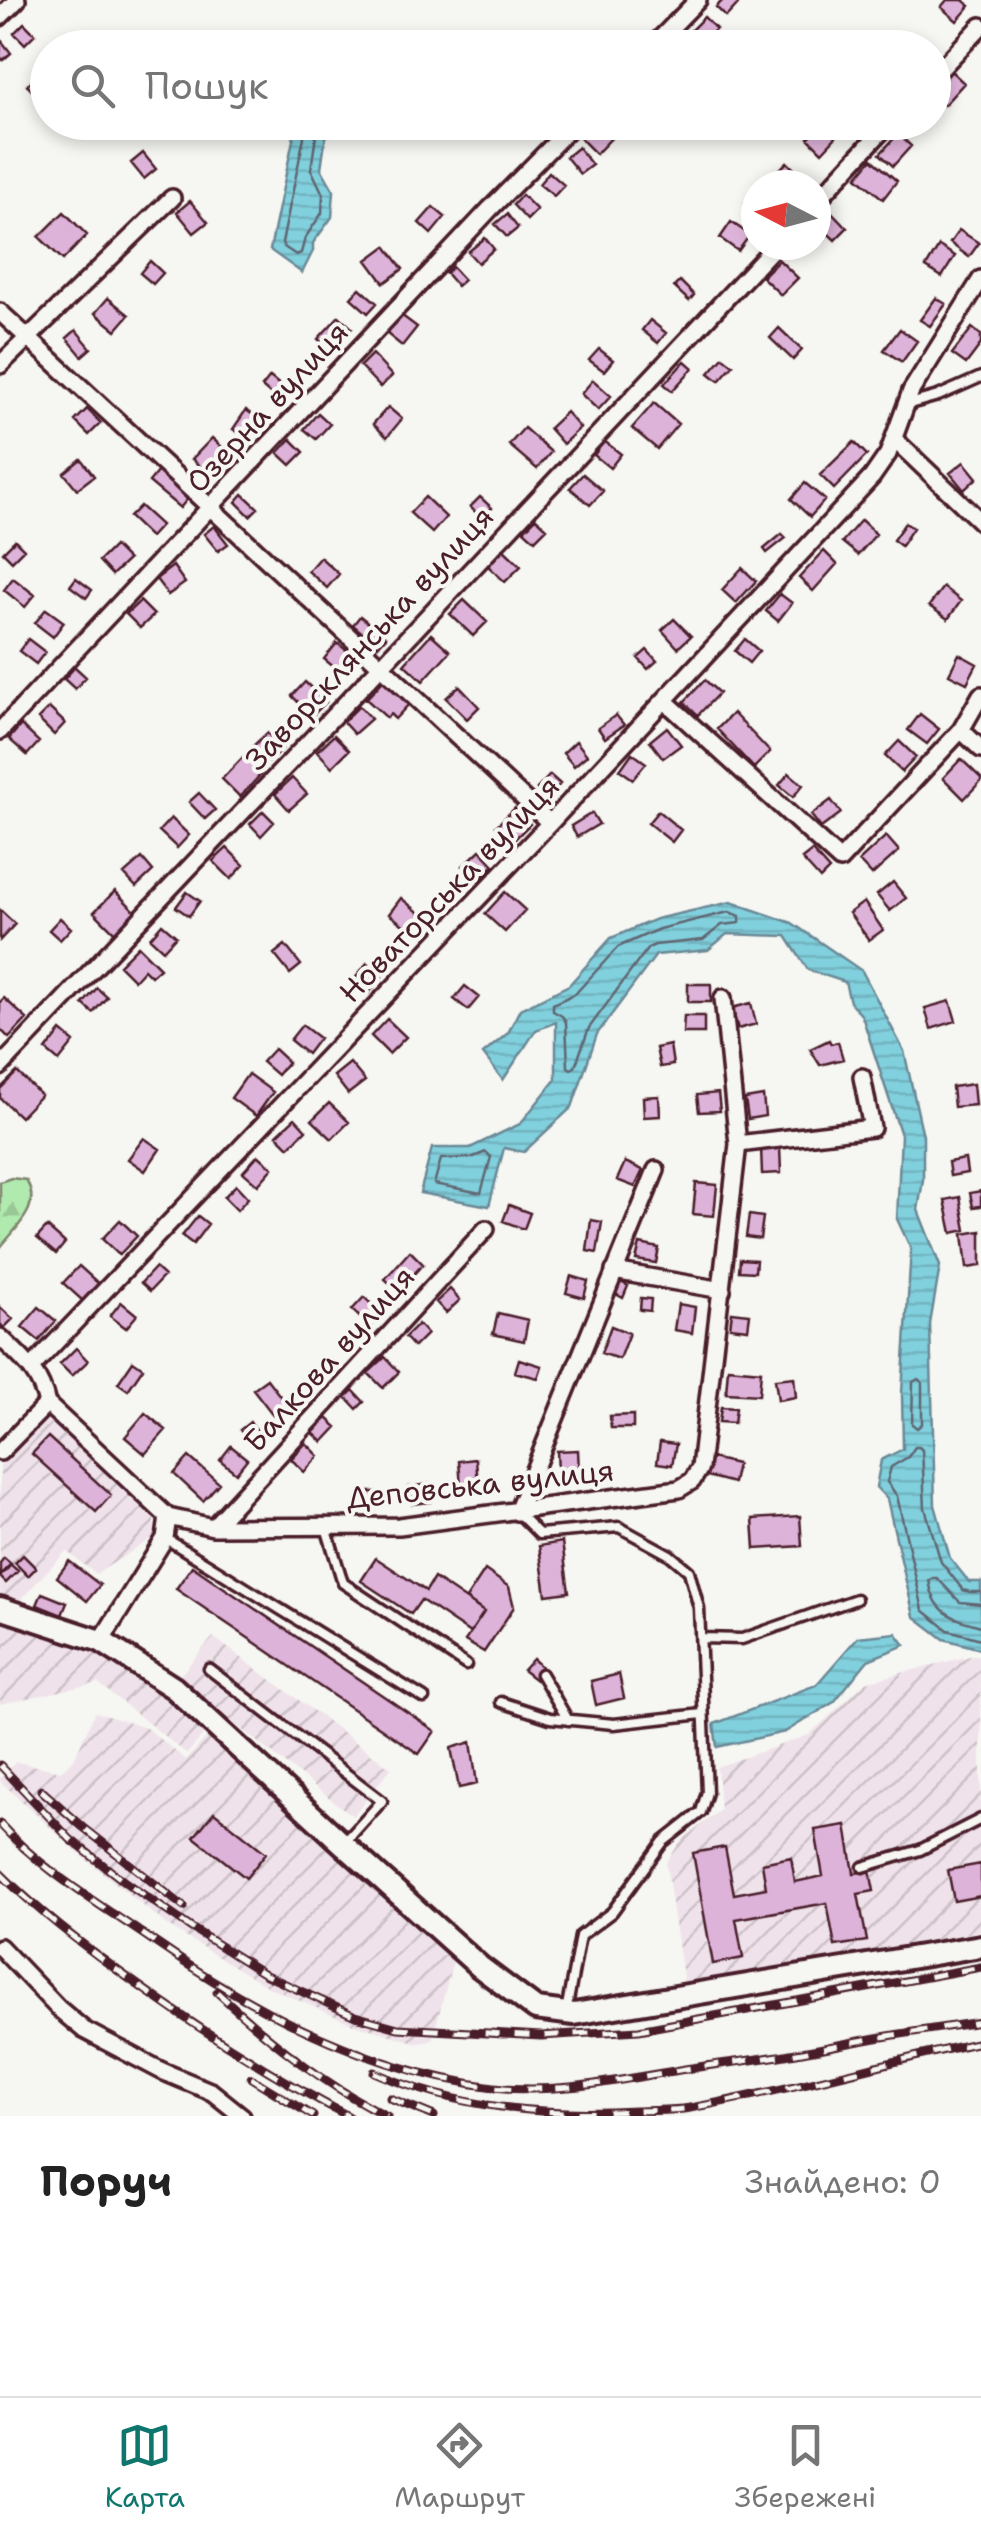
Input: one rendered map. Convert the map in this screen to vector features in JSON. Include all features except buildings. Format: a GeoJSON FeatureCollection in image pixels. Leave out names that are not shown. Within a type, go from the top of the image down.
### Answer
{"type":"FeatureCollection","features":[{"type":"Feature","properties":{"kind":"street"},"geometry":{"type":"LineString","coordinates":[[0,18],[17,0]]}},
{"type":"Feature","properties":{"kind":"street"},"geometry":{"type":"LineString","coordinates":[[669,30],[698,0]]}},
{"type":"Feature","properties":{"kind":"street"},"geometry":{"type":"LineString","coordinates":[[951,58],[981,26]]}},
{"type":"Feature","properties":{"kind":"street","name":"Озерна вулиця"},"geometry":{"type":"LineString","coordinates":[[0,731],[558,140]]}},
{"type":"Feature","properties":{"kind":"street"},"geometry":{"type":"LineString","coordinates":[[831,186],[873,140]]}},
{"type":"Feature","properties":{"kind":"street"},"geometry":{"type":"LineString","coordinates":[[0,365],[172,198]]}},
{"type":"Feature","properties":{"kind":"street","name":"Заворсклянська вулиця"},"geometry":{"type":"LineString","coordinates":[[0,1067],[762,260]]}},
{"type":"Feature","properties":{"kind":"street","name":"Новаторська вулиця"},"geometry":{"type":"LineString","coordinates":[[32,1367],[550,824],[872,478],[888,454],[911,391],[981,279]]}},
{"type":"Feature","properties":{"kind":"street"},"geometry":{"type":"LineString","coordinates":[[0,312],[550,824]]}},
{"type":"Feature","properties":{"kind":"street"},"geometry":{"type":"LineString","coordinates":[[894,440],[981,522]]}},
{"type":"Feature","properties":{"kind":"street"},"geometry":{"type":"LineString","coordinates":[[665,700],[840,860],[961,730],[981,695]]}},
{"type":"Feature","properties":{"kind":"street"},"geometry":{"type":"LineString","coordinates":[[961,730],[981,749]]}},
{"type":"Feature","properties":{"kind":"street"},"geometry":{"type":"LineString","coordinates":[[614,1271],[722,1290],[738,1144],[723,998]]}},
{"type":"Feature","properties":{"kind":"street"},"geometry":{"type":"LineString","coordinates":[[738,1144],[872,1128],[862,1077]]}},
{"type":"Feature","properties":{"kind":"street"},"geometry":{"type":"LineString","coordinates":[[517,1512],[656,1170]]}},
{"type":"Feature","properties":{"kind":"street","name":"Балкова вулиця"},"geometry":{"type":"LineString","coordinates":[[213,1527],[486,1229]]}},
{"type":"Feature","properties":{"kind":"street","name":"Деповська вулиця"},"geometry":{"type":"LineString","coordinates":[[0,1338],[32,1367],[46,1404],[168,1516],[213,1527],[399,1526],[678,1488],[692,1481],[700,1468],[722,1290]]}},
{"type":"Feature","properties":{"kind":"street"},"geometry":{"type":"LineString","coordinates":[[0,1452],[46,1404]]}},
{"type":"Feature","properties":{"kind":"street"},"geometry":{"type":"LineString","coordinates":[[101,1641],[165,1538],[168,1516]]}},
{"type":"Feature","properties":{"kind":"street"},"geometry":{"type":"LineString","coordinates":[[0,1608],[101,1641],[174,1688],[480,1966],[536,2009],[574,2014],[981,1946]]}},
{"type":"Feature","properties":{"kind":"street"},"geometry":{"type":"LineString","coordinates":[[0,1947],[84,2030],[212,2092],[242,2116]]}},
{"type":"Feature","properties":{"kind":"lane"},"geometry":{"type":"LineString","coordinates":[[906,405],[938,396],[981,376]]}},
{"type":"Feature","properties":{"kind":"lane"},"geometry":{"type":"LineString","coordinates":[[517,1512],[539,1534],[619,1527],[670,1555],[689,1571],[702,1638],[707,1792],[702,1812],[663,1842],[612,1912],[580,1936],[566,2013]]}},
{"type":"Feature","properties":{"kind":"lane"},"geometry":{"type":"LineString","coordinates":[[326,1526],[342,1583],[466,1665]]}},
{"type":"Feature","properties":{"kind":"lane"},"geometry":{"type":"LineString","coordinates":[[165,1538],[424,1698]]}},
{"type":"Feature","properties":{"kind":"lane"},"geometry":{"type":"LineString","coordinates":[[702,1638],[742,1638],[856,1599]]}},
{"type":"Feature","properties":{"kind":"lane"},"geometry":{"type":"LineString","coordinates":[[209,1669],[382,1800],[343,1844]]}},
{"type":"Feature","properties":{"kind":"lane"},"geometry":{"type":"LineString","coordinates":[[541,1674],[568,1720]]}},
{"type":"Feature","properties":{"kind":"lane"},"geometry":{"type":"LineString","coordinates":[[501,1702],[550,1718],[614,1724],[702,1714]]}},
{"type":"Feature","properties":{"kind":"lane"},"geometry":{"type":"LineString","coordinates":[[863,1867],[920,1850],[981,1818]]}},
{"type":"Feature","properties":{"kind":"shaded area"},"geometry":{"type":"Polygon","coordinates":[[[50,1418],[154,1513],[154,1537],[96,1574],[66,1551],[20,1600],[0,1595],[0,1466],[50,1418]]]}},
{"type":"Feature","properties":{"kind":"shaded area"},"geometry":{"type":"Polygon","coordinates":[[[0,1618],[100,1651],[161,1694],[205,1733],[187,1754],[98,1683],[0,1704],[0,1618]]]}},
{"type":"Feature","properties":{"kind":"shaded area"},"geometry":{"type":"Polygon","coordinates":[[[213,1637],[391,1768],[353,1816],[177,1679],[213,1637]]]}},
{"type":"Feature","properties":{"kind":"shaded area"},"geometry":{"type":"Polygon","coordinates":[[[981,1656],[981,1931],[684,1983],[666,1863],[680,1842],[720,1810],[717,1767],[809,1735],[866,1682],[981,1656]]]}},
{"type":"Feature","properties":{"kind":"shaded area"},"geometry":{"type":"Polygon","coordinates":[[[95,1712],[146,1728],[186,1760],[209,1735],[456,1950],[432,2040],[418,2043],[353,2024],[268,1987],[171,1928],[77,1852],[0,1781],[16,1762],[61,1771],[74,1759],[95,1712]]]}},
{"type":"Feature","properties":{"kind":"green space"},"geometry":{"type":"Polygon","coordinates":[[[11,1178],[26,1180],[31,1199],[25,1216],[0,1248],[0,1182],[11,1178]]]}},
{"type":"Feature","properties":{"kind":"water"},"geometry":{"type":"Polygon","coordinates":[[[293,140],[325,140],[321,168],[334,191],[332,217],[313,243],[302,273],[270,250],[293,140]]]}},
{"type":"Feature","properties":{"kind":"water"},"geometry":{"type":"Polygon","coordinates":[[[731,902],[792,923],[862,971],[904,1051],[923,1136],[918,1210],[940,1266],[930,1324],[935,1505],[950,1558],[969,1582],[981,1582],[981,1649],[944,1639],[914,1616],[887,1499],[876,1487],[881,1460],[903,1449],[902,1393],[911,1249],[897,1219],[901,1135],[862,1016],[850,1002],[845,982],[808,970],[786,936],[727,934],[708,950],[656,955],[597,1034],[572,1107],[524,1152],[504,1148],[489,1206],[420,1193],[432,1148],[470,1148],[520,1124],[556,1079],[556,1022],[536,1030],[503,1080],[483,1054],[508,1033],[520,1009],[569,985],[611,938],[656,919],[731,902]]]}},
{"type":"Feature","properties":{"kind":"water"},"geometry":{"type":"Polygon","coordinates":[[[896,1633],[905,1645],[868,1660],[834,1702],[785,1732],[717,1747],[714,1724],[816,1685],[858,1637],[896,1633]]]}},
{"type":"Feature","properties":{"kind":"railway"},"geometry":{"type":"LineString","coordinates":[[0,1765],[70,1839],[193,1929],[266,1975],[355,2016],[398,2028],[541,2036],[639,2030],[981,1967]]}},
{"type":"Feature","properties":{"kind":"railway"},"geometry":{"type":"LineString","coordinates":[[41,1790],[184,1907]]}},
{"type":"Feature","properties":{"kind":"railway"},"geometry":{"type":"LineString","coordinates":[[0,1824],[74,1888],[234,1993],[317,2036],[404,2068],[449,2079],[517,2089],[585,2085],[981,2022]]}},
{"type":"Feature","properties":{"kind":"railway"},"geometry":{"type":"LineString","coordinates":[[0,1873],[67,1932],[164,2003],[241,2054],[348,2116]]}},
{"type":"Feature","properties":{"kind":"railway"},"geometry":{"type":"LineString","coordinates":[[217,1992],[298,2060],[387,2116]]}},
{"type":"Feature","properties":{"kind":"railway"},"geometry":{"type":"LineString","coordinates":[[374,2072],[437,2094],[503,2107],[569,2112],[670,2110],[763,2093],[981,2042]]}},
{"type":"Feature","properties":{"kind":"railway"},"geometry":{"type":"LineString","coordinates":[[251,2078],[313,2116]]}},
{"type":"Feature","properties":{"kind":"railway"},"geometry":{"type":"LineString","coordinates":[[390,2098],[434,2116]]}}]}
